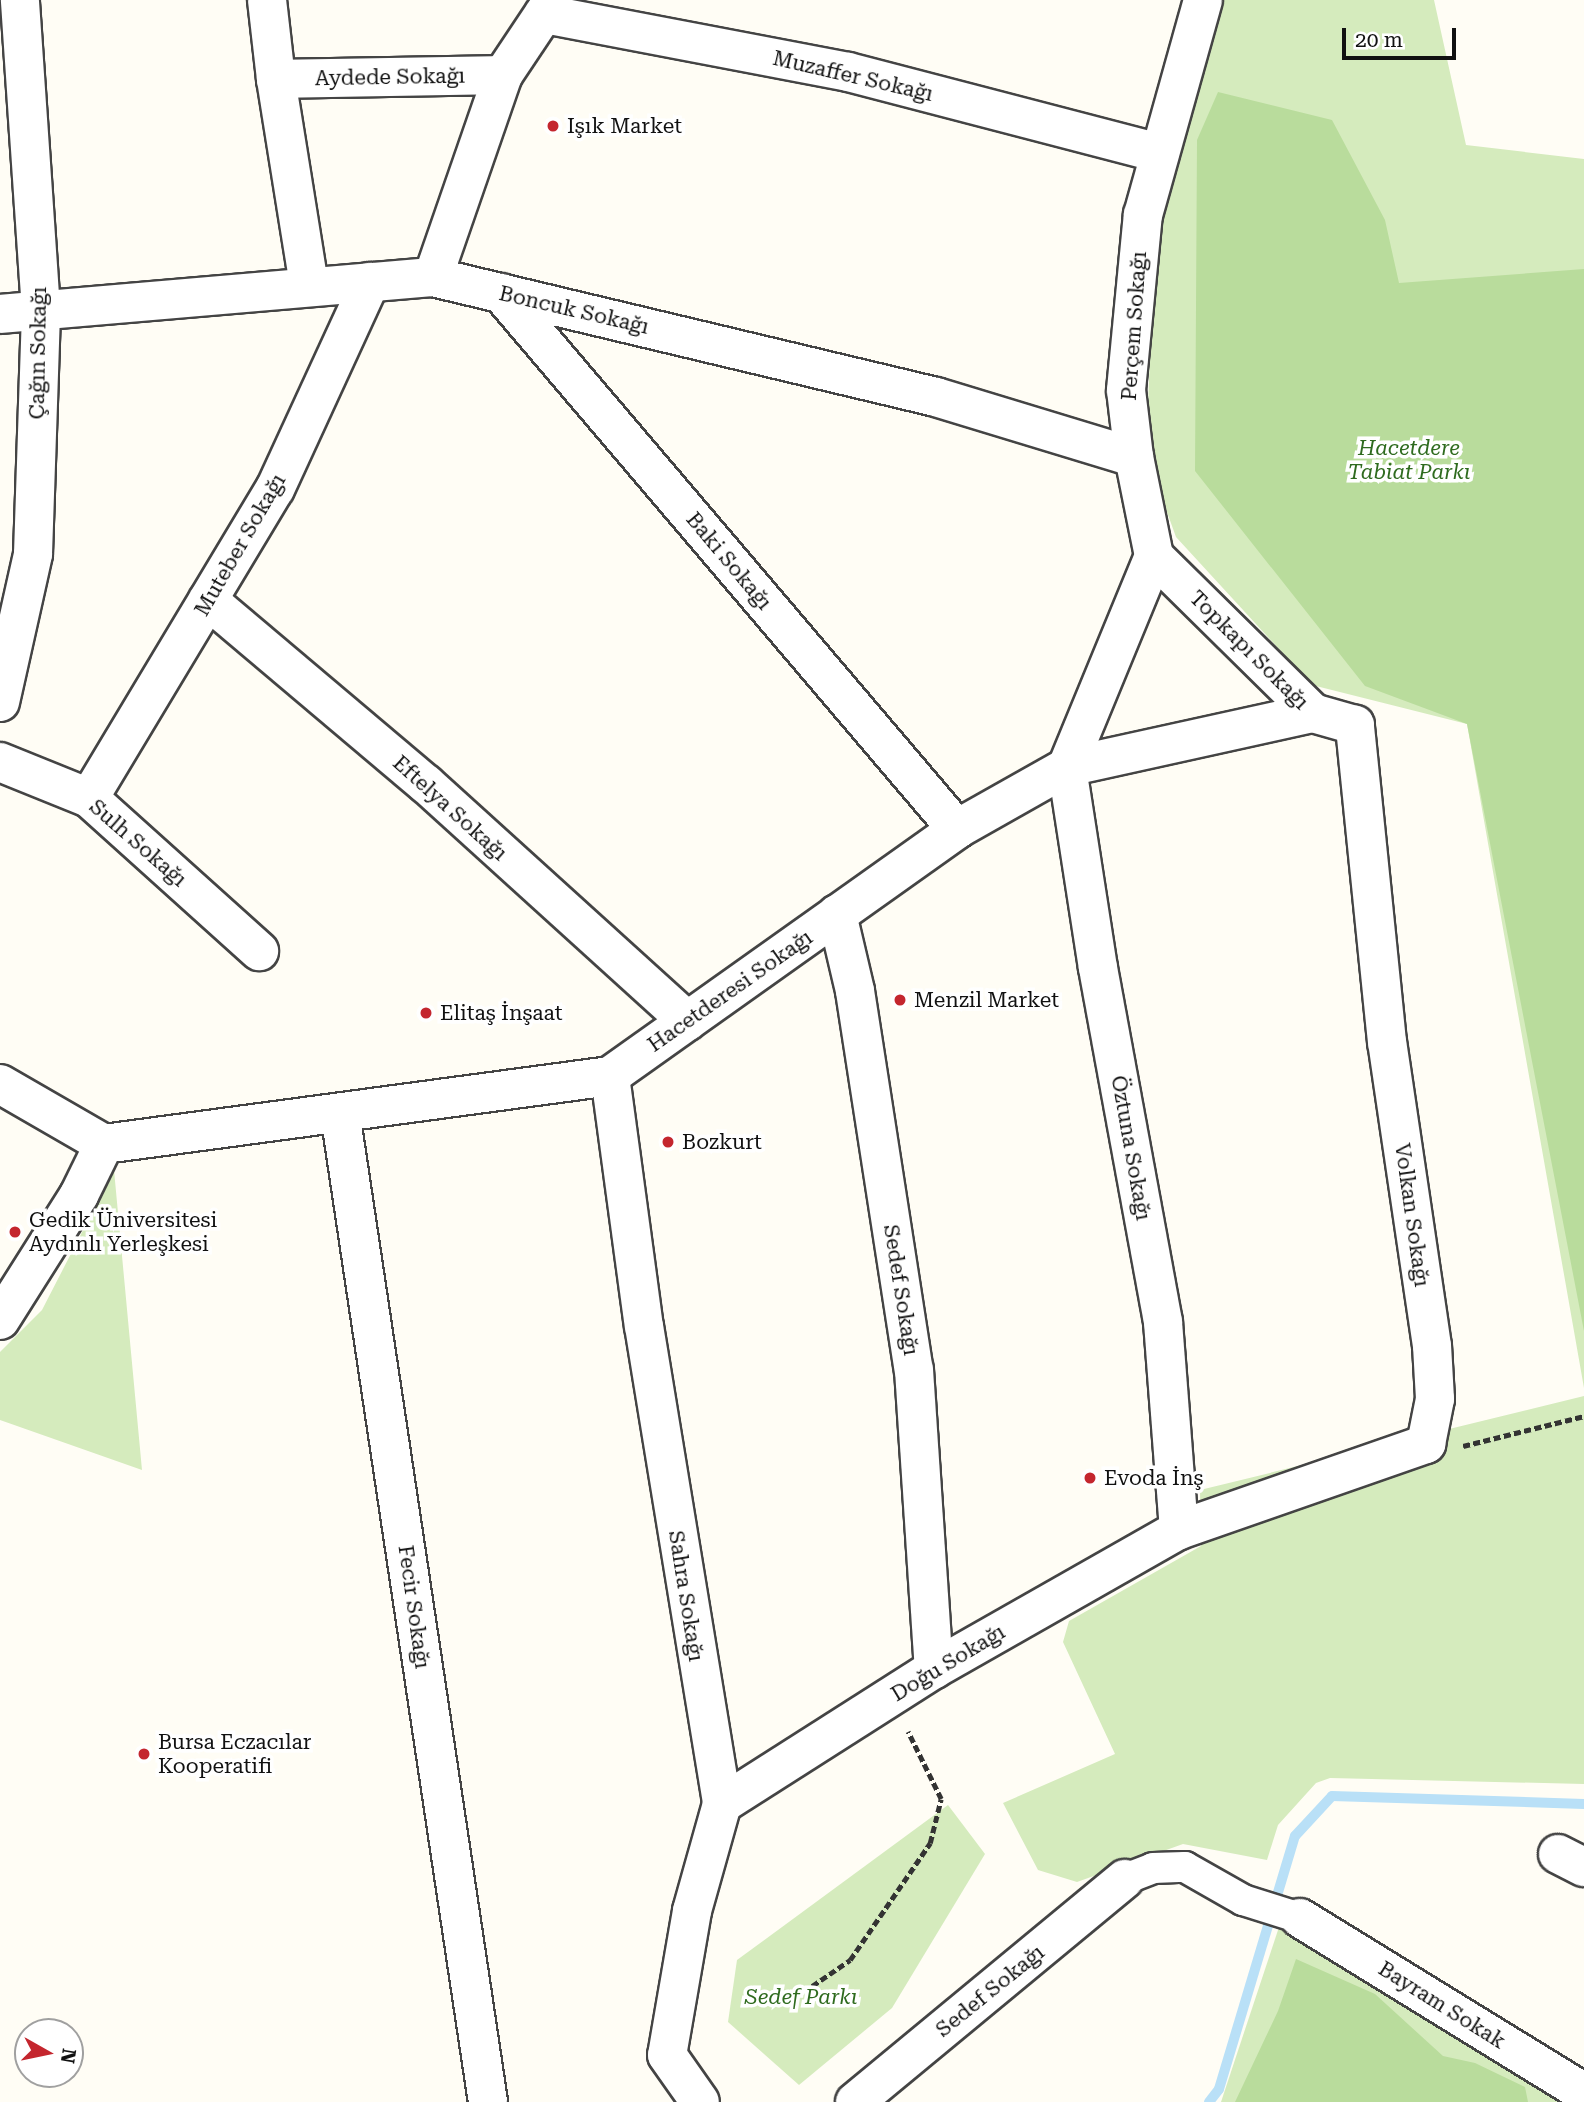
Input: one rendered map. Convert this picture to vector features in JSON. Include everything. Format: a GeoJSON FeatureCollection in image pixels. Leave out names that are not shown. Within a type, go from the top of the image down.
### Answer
{"type":"FeatureCollection","features":[{"type":"Feature","properties":{"kind":"street","name":"Çağın Sokağı"},"geometry":{"type":"LineString","coordinates":[[0,702],[33,554],[41,310],[20,0]]}},
{"type":"Feature","properties":{"kind":"street"},"geometry":{"type":"LineString","coordinates":[[267,0],[276,79],[309,286]]}},
{"type":"Feature","properties":{"kind":"street","name":"Perçem Sokağı"},"geometry":{"type":"LineString","coordinates":[[1154,556],[1134,457],[1126,390],[1143,215],[1203,0]]}},
{"type":"Feature","properties":{"kind":"street"},"geometry":{"type":"LineString","coordinates":[[433,276],[503,75],[548,7]]}},
{"type":"Feature","properties":{"kind":"street","name":"Muzaffer Sokağı"},"geometry":{"type":"LineString","coordinates":[[548,7],[848,72],[1160,153]]}},
{"type":"Feature","properties":{"kind":"street","name":"Aydede Sokağı"},"geometry":{"type":"LineString","coordinates":[[276,79],[503,75]]}},
{"type":"Feature","properties":{"kind":"street","name":"Boncuk Sokağı"},"geometry":{"type":"LineString","coordinates":[[0,314],[433,276],[936,397],[1134,457]]}},
{"type":"Feature","properties":{"kind":"street","name":"Muteber Sokağı"},"geometry":{"type":"LineString","coordinates":[[89,798],[275,489],[370,282]]}},
{"type":"Feature","properties":{"kind":"street","name":"Baki Sokağı"},"geometry":{"type":"LineString","coordinates":[[501,293],[957,829]]}},
{"type":"Feature","properties":{"kind":"street"},"geometry":{"type":"LineString","coordinates":[[1067,767],[1154,556]]}},
{"type":"Feature","properties":{"kind":"street","name":"Topkapı Sokağı"},"geometry":{"type":"LineString","coordinates":[[1154,556],[1313,713],[1354,725]]}},
{"type":"Feature","properties":{"kind":"street","name":"Eftelya Sokağı"},"geometry":{"type":"LineString","coordinates":[[208,600],[426,784],[687,1021]]}},
{"type":"Feature","properties":{"kind":"street","name":"Hacetderesi Sokağı"},"geometry":{"type":"LineString","coordinates":[[104,1144],[610,1076],[957,829],[1067,767],[1313,713]]}},
{"type":"Feature","properties":{"kind":"street","name":"Volkan Sokağı"},"geometry":{"type":"LineString","coordinates":[[1179,1531],[1426,1444],[1435,1399],[1432,1346],[1387,1042],[1354,725]]}},
{"type":"Feature","properties":{"kind":"street","name":"Sulh Sokağı"},"geometry":{"type":"LineString","coordinates":[[0,762],[89,798],[259,951]]}},
{"type":"Feature","properties":{"kind":"street","name":"Öztuna Sokağı"},"geometry":{"type":"LineString","coordinates":[[1067,767],[1098,968],[1163,1322],[1179,1531]]}},
{"type":"Feature","properties":{"kind":"street","name":"Sedef Sokağı"},"geometry":{"type":"LineString","coordinates":[[837,914],[855,991],[914,1370],[934,1669]]}},
{"type":"Feature","properties":{"kind":"street","name":"Sahra Sokağı"},"geometry":{"type":"LineString","coordinates":[[610,1076],[644,1326],[722,1804],[692,1911],[667,2055],[698,2101]]}},
{"type":"Feature","properties":{"kind":"street"},"geometry":{"type":"LineString","coordinates":[[0,1084],[104,1144],[79,1195],[0,1320]]}},
{"type":"Feature","properties":{"kind":"street","name":"Fecir Sokağı"},"geometry":{"type":"LineString","coordinates":[[340,1112],[488,2102]]}},
{"type":"Feature","properties":{"kind":"street","name":"Doğu Sokağı"},"geometry":{"type":"LineString","coordinates":[[722,1804],[934,1669],[1179,1531]]}},
{"type":"Feature","properties":{"kind":"street"},"geometry":{"type":"LineString","coordinates":[[1125,1879],[1153,1868],[1185,1867],[1243,1900],[1300,1918]]}},
{"type":"Feature","properties":{"kind":"street","name":"Sedef Sokağı"},"geometry":{"type":"LineString","coordinates":[[855,2102],[1125,1879]]}},
{"type":"Feature","properties":{"kind":"street","name":"Bayram Sokak"},"geometry":{"type":"LineString","coordinates":[[1300,1918],[1584,2093]]}},
{"type":"Feature","properties":{"kind":"path"},"geometry":{"type":"LineString","coordinates":[[813,1986],[850,1960],[930,1843],[941,1799],[905,1726]]}},
{"type":"Feature","properties":{"kind":"green space","name":"Hacetdere Tabiat Parkı"},"geometry":{"type":"Polygon","coordinates":[[[1217,0],[1434,0],[1466,145],[1584,159],[1584,1388],[1467,724],[1312,685],[1176,537],[1146,454],[1156,209],[1217,0]]]}},
{"type":"Feature","properties":{"kind":"green space","name":"Hacetdere Tabiat Parkı"},"geometry":{"type":"Polygon","coordinates":[[[1218,92],[1332,120],[1385,220],[1399,283],[1584,269],[1584,1331],[1467,724],[1365,686],[1195,471],[1197,140],[1218,92]]]}},
{"type":"Feature","properties":{"kind":"green space"},"geometry":{"type":"Polygon","coordinates":[[[114,1170],[142,1470],[0,1420],[0,1352],[42,1310],[114,1170]]]}},
{"type":"Feature","properties":{"kind":"green space"},"geometry":{"type":"Polygon","coordinates":[[[1584,1396],[1584,1784],[1330,1778],[1316,1783],[1278,1825],[1267,1860],[1183,1844],[1077,1882],[1038,1870],[1003,1803],[1115,1754],[1063,1642],[1069,1621],[1201,1546],[1200,1490],[1584,1396]]]}},
{"type":"Feature","properties":{"kind":"green space","name":"Sedef Parkı"},"geometry":{"type":"Polygon","coordinates":[[[948,1805],[985,1854],[892,2008],[799,2085],[728,2022],[737,1960],[948,1805]]]}},
{"type":"Feature","properties":{"kind":"green space"},"geometry":{"type":"Polygon","coordinates":[[[1281,1921],[1578,2102],[1221,2102],[1281,1921]]]}},
{"type":"Feature","properties":{"kind":"green space"},"geometry":{"type":"Polygon","coordinates":[[[1296,1959],[1375,1994],[1443,2056],[1475,2063],[1525,2087],[1528,2102],[1235,2102],[1278,2011],[1296,1959]]]}},
{"type":"Feature","properties":{"kind":"waterway"},"geometry":{"type":"LineString","coordinates":[[1209,2102],[1219,2089],[1295,1836],[1332,1796],[1584,1804]]}},
{"type":"Feature","properties":{"kind":"place","name":"Işık Market"},"geometry":{"type":"Point","coordinates":[553,126]}},
{"type":"Feature","properties":{"kind":"place","name":"Menzil Market"},"geometry":{"type":"Point","coordinates":[900,1000]}},
{"type":"Feature","properties":{"kind":"place","name":"Elitaş İnşaat"},"geometry":{"type":"Point","coordinates":[426,1013]}},
{"type":"Feature","properties":{"kind":"place","name":"Bozkurt"},"geometry":{"type":"Point","coordinates":[668,1142]}},
{"type":"Feature","properties":{"kind":"place","name":"Gedik Üniversitesi Aydınlı Yerleşkesi"},"geometry":{"type":"Point","coordinates":[15,1232]}},
{"type":"Feature","properties":{"kind":"place","name":"Evoda İnş"},"geometry":{"type":"Point","coordinates":[1090,1478]}},
{"type":"Feature","properties":{"kind":"place","name":"Bursa Eczacılar Kooperatifi"},"geometry":{"type":"Point","coordinates":[144,1754]}}]}
